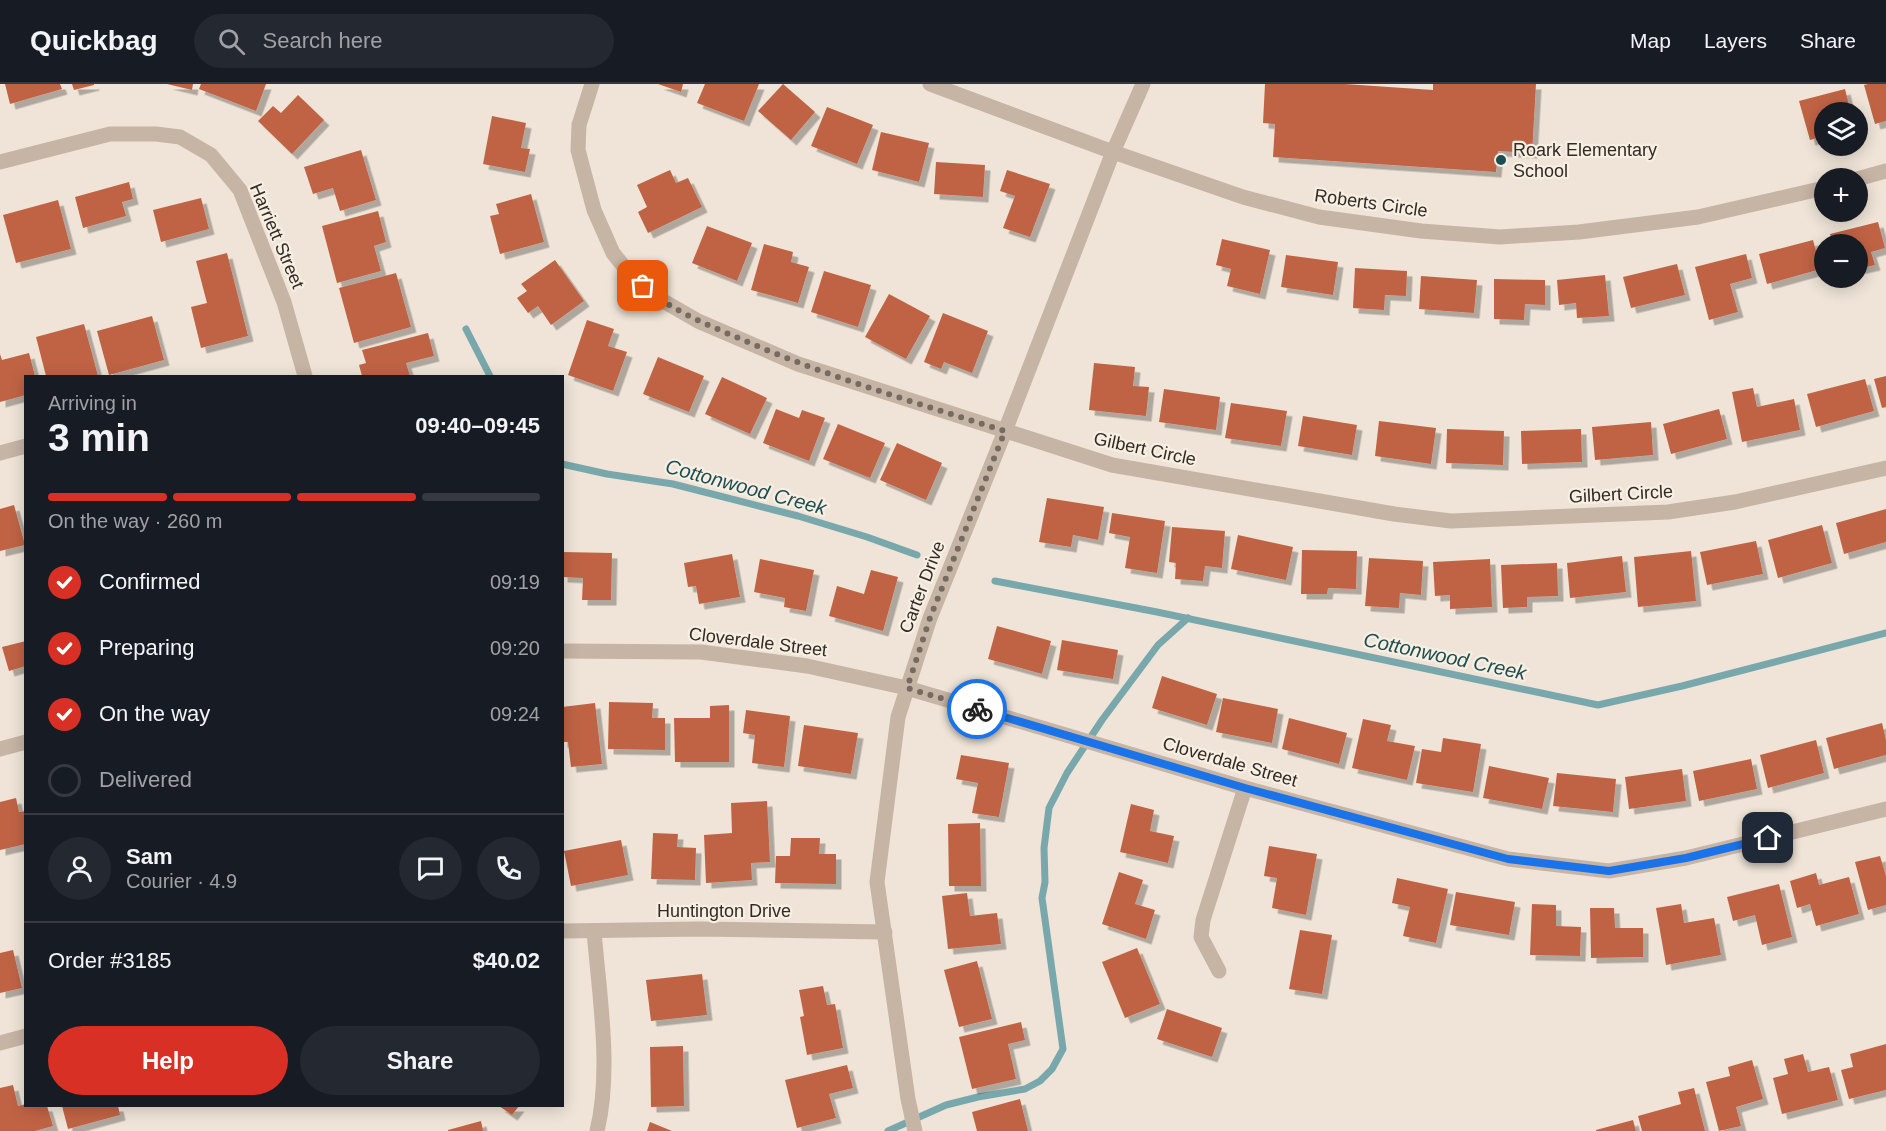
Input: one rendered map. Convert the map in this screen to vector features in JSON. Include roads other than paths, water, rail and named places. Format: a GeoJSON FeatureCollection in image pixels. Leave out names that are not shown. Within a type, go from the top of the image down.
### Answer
{"type":"FeatureCollection","features":[{"type":"Feature","properties":{"kind":"street","name":"Gilbert Circle"},"geometry":{"type":"LineString","coordinates":[[592,84],[579,125],[578,150],[594,210],[614,253],[629,273],[658,298],[698,321],[798,364],[1112,465],[1394,514],[1451,521],[1668,512],[1735,502],[1886,468]]}},
{"type":"Feature","properties":{"kind":"street","name":"Roberts Circle"},"geometry":{"type":"LineString","coordinates":[[930,84],[1113,152],[1243,197],[1319,217],[1421,231],[1500,237],[1580,232],[1698,217],[1814,190]]}},
{"type":"Feature","properties":{"kind":"street","name":"Carter Drive"},"geometry":{"type":"LineString","coordinates":[[915,1131],[908,1099],[877,882],[898,717],[930,618],[1113,152],[1143,84]]}},
{"type":"Feature","properties":{"kind":"street","name":"Harriett Street"},"geometry":{"type":"LineString","coordinates":[[0,162],[110,134],[156,134],[180,137],[210,155],[240,190],[284,302],[301,375]]}},
{"type":"Feature","properties":{"kind":"street"},"geometry":{"type":"LineString","coordinates":[[1868,176],[1886,171]]}},
{"type":"Feature","properties":{"kind":"street"},"geometry":{"type":"LineString","coordinates":[[0,453],[24,447]]}},
{"type":"Feature","properties":{"kind":"street","name":"Cloverdale Street"},"geometry":{"type":"LineString","coordinates":[[564,651],[700,652],[807,666],[907,688],[1245,788],[1508,859],[1609,871],[1686,858],[1886,809]]}},
{"type":"Feature","properties":{"kind":"street"},"geometry":{"type":"LineString","coordinates":[[0,749],[24,743]]}},
{"type":"Feature","properties":{"kind":"street"},"geometry":{"type":"LineString","coordinates":[[1219,970],[1201,937],[1203,920],[1245,788]]}},
{"type":"Feature","properties":{"kind":"street","name":"Huntington Drive"},"geometry":{"type":"LineString","coordinates":[[564,931],[700,929],[885,932]]}},
{"type":"Feature","properties":{"kind":"street"},"geometry":{"type":"LineString","coordinates":[[594,931],[604,1058],[603,1108],[597,1131]]}},
{"type":"Feature","properties":{"kind":"street"},"geometry":{"type":"LineString","coordinates":[[0,1042],[24,1036]]}},
{"type":"Feature","properties":{"kind":"waterway","name":"Cottonwood Creek"},"geometry":{"type":"LineString","coordinates":[[466,329],[489,375]]}},
{"type":"Feature","properties":{"kind":"waterway","name":"Cottonwood Creek"},"geometry":{"type":"LineString","coordinates":[[564,464],[607,474],[673,484],[798,516],[917,555]]}},
{"type":"Feature","properties":{"kind":"waterway","name":"Cottonwood Creek"},"geometry":{"type":"LineString","coordinates":[[995,581],[1157,612],[1598,705],[1682,686],[1886,633]]}},
{"type":"Feature","properties":{"kind":"waterway"},"geometry":{"type":"LineString","coordinates":[[888,1131],[946,1105],[1025,1089],[1040,1081],[1052,1069],[1063,1049],[1042,898],[1045,882],[1044,848],[1049,808],[1067,773],[1102,720],[1158,645],[1188,618]]}},
{"type":"Feature","properties":{"kind":"place","name":"Roark Elementary School"},"geometry":{"type":"Point","coordinates":[1501,160]}}]}
